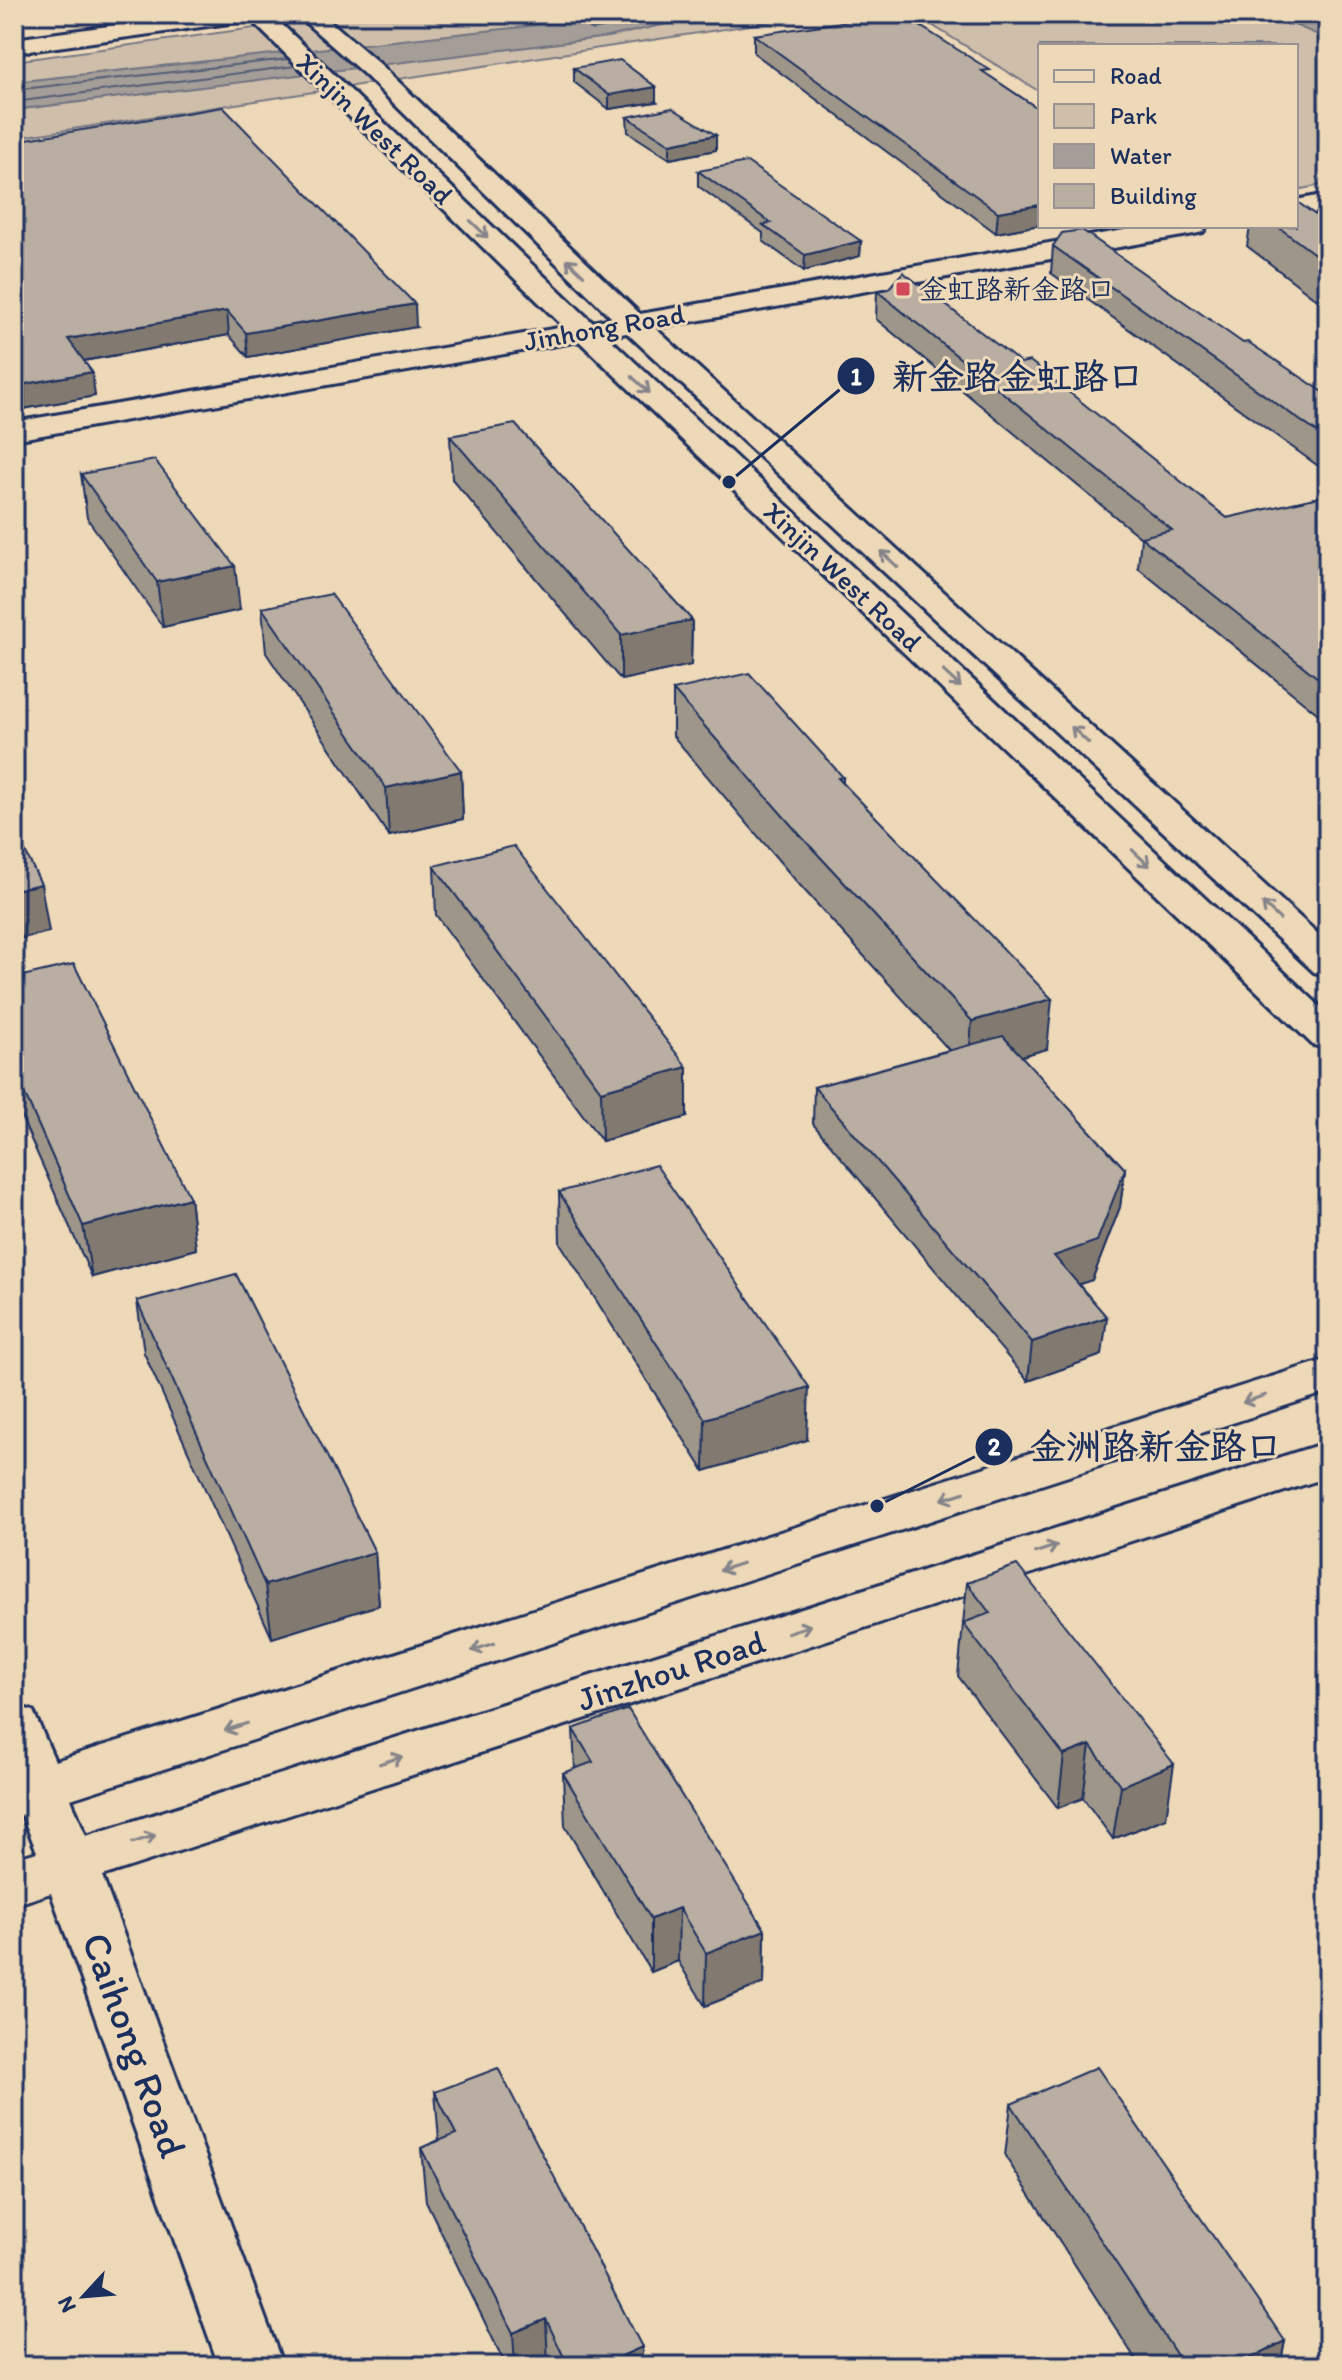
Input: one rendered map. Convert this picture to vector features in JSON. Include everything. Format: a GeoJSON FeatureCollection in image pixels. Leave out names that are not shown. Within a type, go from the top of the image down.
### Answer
{"type":"FeatureCollection","features":[{"type":"Feature","properties":{"kind":"main road"},"geometry":{"type":"LineString","coordinates":[[14,46],[247,14]]}},
{"type":"Feature","properties":{"kind":"main road","name":"Xinjin West Road"},"geometry":{"type":"LineString","coordinates":[[258,14],[585,331],[1328,1036]]}},
{"type":"Feature","properties":{"kind":"main road","name":"Xinjin West Road"},"geometry":{"type":"LineString","coordinates":[[308,14],[372,69],[631,321],[1328,964]]}},
{"type":"Feature","properties":{"kind":"main road"},"geometry":{"type":"LineString","coordinates":[[1298,208],[1328,202]]}},
{"type":"Feature","properties":{"kind":"main road","name":"Jinhong Road"},"geometry":{"type":"LineString","coordinates":[[14,431],[631,321],[1182,228]]}},
{"type":"Feature","properties":{"kind":"main road"},"geometry":{"type":"LineString","coordinates":[[26,1793],[1328,1375]]}},
{"type":"Feature","properties":{"kind":"main road","name":"Jinzhou Road"},"geometry":{"type":"LineString","coordinates":[[14,1882],[1328,1459]]}},
{"type":"Feature","properties":{"kind":"main road","name":"Caihong Road"},"geometry":{"type":"LineString","coordinates":[[14,1726],[26,1793],[69,1863],[251,2366]]}},
{"type":"Feature","properties":{"kind":"green space"},"geometry":{"type":"Polygon","coordinates":[[[357,14],[822,14],[14,138],[14,61],[357,14]]]}},
{"type":"Feature","properties":{"kind":"green space"},"geometry":{"type":"Polygon","coordinates":[[[914,14],[1328,14],[1328,184],[1298,190],[1298,44],[1038,44],[1038,91],[914,14]]]}},
{"type":"Feature","properties":{"kind":"water"},"geometry":{"type":"Polygon","coordinates":[[[601,14],[711,14],[608,37],[14,110],[14,82],[522,27],[601,14]]]}},
{"type":"Feature","properties":{"kind":"water"},"geometry":{"type":"Polygon","coordinates":[[[1268,14],[1328,14],[1328,39],[1268,14]]]}},
{"type":"Feature","properties":{"kind":"building"},"geometry":{"type":"Polygon","coordinates":[[[901,14],[990,70],[982,71],[1038,109],[1038,205],[998,212],[754,35],[901,14]]]}},
{"type":"Feature","properties":{"kind":"building"},"geometry":{"type":"Polygon","coordinates":[[[620,60],[656,87],[609,95],[574,68],[620,60]]]}},
{"type":"Feature","properties":{"kind":"building"},"geometry":{"type":"Polygon","coordinates":[[[223,107],[415,304],[246,333],[227,311],[68,339],[92,372],[20,385],[14,376],[14,141],[223,107]]]}},
{"type":"Feature","properties":{"kind":"building"},"geometry":{"type":"Polygon","coordinates":[[[672,108],[716,135],[670,144],[627,117],[672,108]]]}},
{"type":"Feature","properties":{"kind":"building"},"geometry":{"type":"Polygon","coordinates":[[[747,162],[861,241],[805,255],[763,225],[771,223],[698,171],[747,162]]]}},
{"type":"Feature","properties":{"kind":"building"},"geometry":{"type":"Polygon","coordinates":[[[1298,202],[1328,224],[1328,264],[1280,228],[1298,228],[1298,202]]]}},
{"type":"Feature","properties":{"kind":"building"},"geometry":{"type":"Polygon","coordinates":[[[1082,230],[1243,343],[1248,342],[1328,395],[1328,440],[1053,246],[1062,233],[1082,230]]]}},
{"type":"Feature","properties":{"kind":"building"},"geometry":{"type":"Polygon","coordinates":[[[903,272],[1021,363],[1030,361],[1227,518],[1328,495],[1328,686],[1141,537],[1172,530],[877,291],[888,289],[903,272]]]}},
{"type":"Feature","properties":{"kind":"building"},"geometry":{"type":"Polygon","coordinates":[[[515,424],[692,620],[621,635],[450,436],[515,424]]]}},
{"type":"Feature","properties":{"kind":"building"},"geometry":{"type":"Polygon","coordinates":[[[155,460],[235,566],[157,582],[81,474],[155,460]]]}},
{"type":"Feature","properties":{"kind":"building"},"geometry":{"type":"Polygon","coordinates":[[[331,594],[461,771],[386,788],[262,608],[331,594]]]}},
{"type":"Feature","properties":{"kind":"building"},"geometry":{"type":"Polygon","coordinates":[[[749,673],[843,777],[838,778],[1052,999],[972,1021],[799,834],[673,690],[749,673]]]}},
{"type":"Feature","properties":{"kind":"building"},"geometry":{"type":"Polygon","coordinates":[[[14,829],[41,884],[14,890],[14,829]]]}},
{"type":"Feature","properties":{"kind":"building"},"geometry":{"type":"Polygon","coordinates":[[[514,846],[687,1067],[601,1091],[434,866],[514,846]]]}},
{"type":"Feature","properties":{"kind":"building"},"geometry":{"type":"Polygon","coordinates":[[[74,964],[190,1198],[83,1226],[14,1070],[14,978],[74,964]]]}},
{"type":"Feature","properties":{"kind":"building"},"geometry":{"type":"Polygon","coordinates":[[[1003,1036],[1125,1169],[1097,1241],[1054,1256],[1107,1317],[1032,1342],[814,1087],[1003,1036]]]}},
{"type":"Feature","properties":{"kind":"building"},"geometry":{"type":"Polygon","coordinates":[[[656,1165],[809,1387],[705,1419],[559,1192],[656,1165]]]}},
{"type":"Feature","properties":{"kind":"building"},"geometry":{"type":"Polygon","coordinates":[[[236,1274],[375,1552],[265,1585],[137,1301],[236,1274]]]}},
{"type":"Feature","properties":{"kind":"building"},"geometry":{"type":"Polygon","coordinates":[[[1017,1565],[1174,1764],[1121,1786],[1090,1745],[1064,1755],[963,1623],[990,1613],[967,1583],[1017,1565]]]}},
{"type":"Feature","properties":{"kind":"building"},"geometry":{"type":"Polygon","coordinates":[[[628,1709],[765,1930],[706,1953],[679,1908],[651,1919],[563,1773],[593,1762],[573,1729],[628,1709]]]}},
{"type":"Feature","properties":{"kind":"building"},"geometry":{"type":"Polygon","coordinates":[[[1097,2067],[1285,2341],[1234,2366],[1184,2366],[1011,2104],[1097,2067]]]}},
{"type":"Feature","properties":{"kind":"building"},"geometry":{"type":"Polygon","coordinates":[[[498,2068],[642,2347],[599,2366],[568,2366],[546,2319],[513,2333],[421,2148],[456,2134],[435,2092],[498,2068]]]}},
{"type":"Feature","properties":{"kind":"place","name":"金虹路新金路口"},"geometry":{"type":"Point","coordinates":[903,289]}},
{"type":"Feature","properties":{"kind":"place","name":"新金路金虹路口"},"geometry":{"type":"Point","coordinates":[729,482]}},
{"type":"Feature","properties":{"kind":"place","name":"金洲路新金路口"},"geometry":{"type":"Point","coordinates":[877,1506]}}]}
